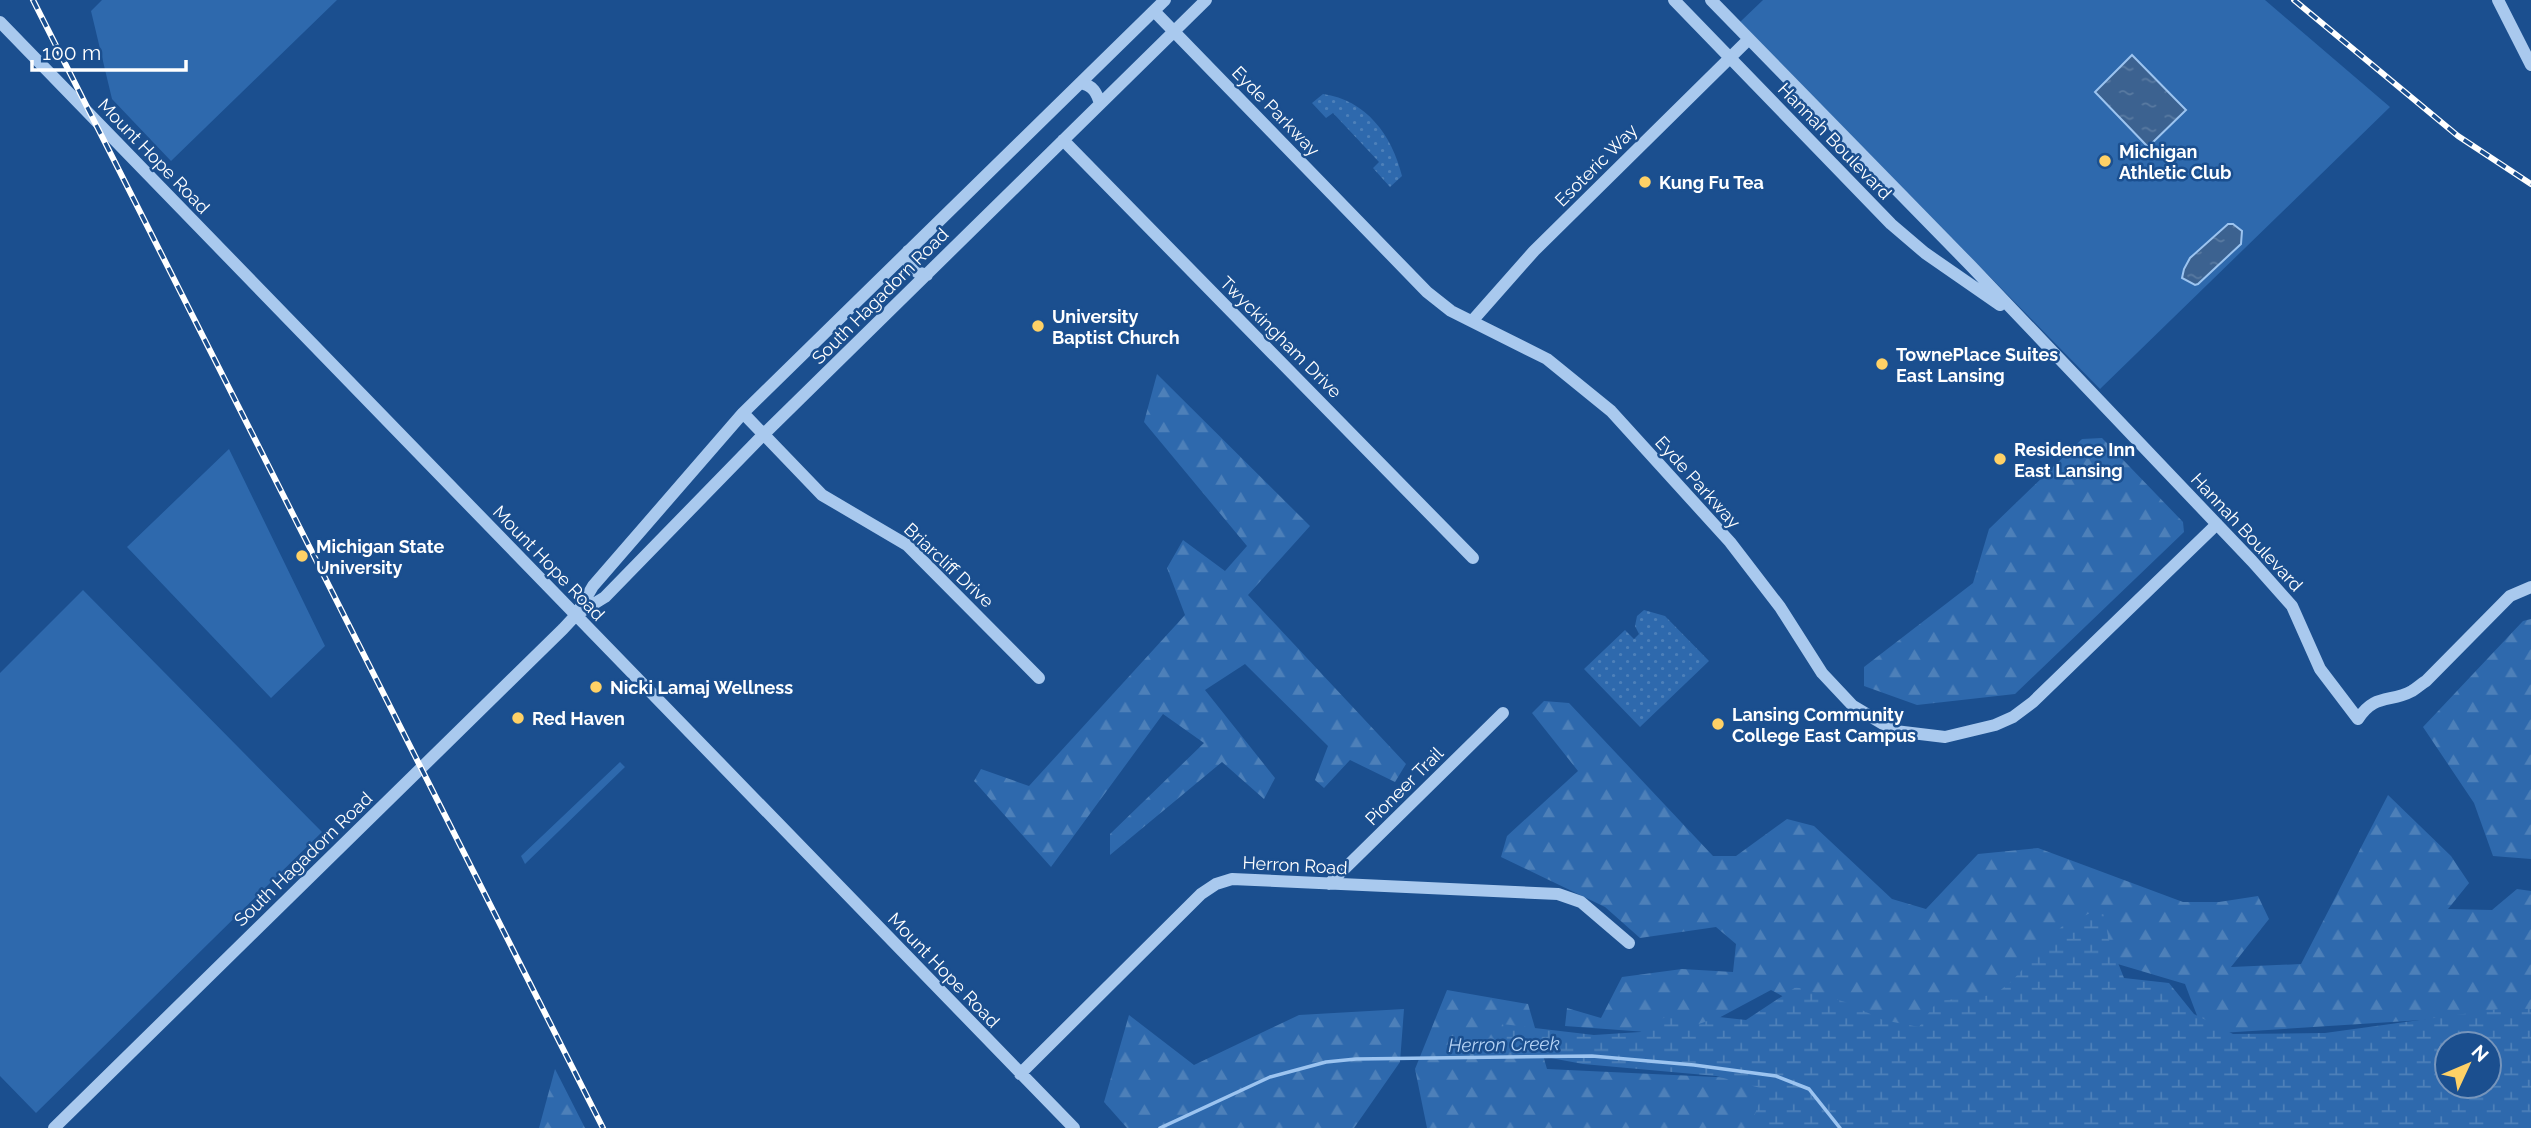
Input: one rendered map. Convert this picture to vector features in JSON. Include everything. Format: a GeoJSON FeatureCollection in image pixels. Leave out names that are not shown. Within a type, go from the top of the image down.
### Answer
{"type":"FeatureCollection","features":[{"type":"Feature","properties":{"kind":"street","name":"South Hagadorn Road"},"geometry":{"type":"LineString","coordinates":[[576,615],[593,586],[743,413],[1166,0]]}},
{"type":"Feature","properties":{"kind":"street","name":"South Hagadorn Road"},"geometry":{"type":"LineString","coordinates":[[54,1128],[576,615],[606,597],[764,435],[1206,0]]}},
{"type":"Feature","properties":{"kind":"street","name":"Hannah Boulevard"},"geometry":{"type":"LineString","coordinates":[[1674,0],[1891,225],[1925,253],[2017,317]]}},
{"type":"Feature","properties":{"kind":"street","name":"Hannah Boulevard"},"geometry":{"type":"LineString","coordinates":[[1711,0],[1971,266],[2292,606],[2320,669],[2358,719],[2366,707],[2390,696],[2410,692],[2426,681],[2510,596],[2531,587]]}},
{"type":"Feature","properties":{"kind":"street"},"geometry":{"type":"LineString","coordinates":[[2498,0],[2531,65]]}},
{"type":"Feature","properties":{"kind":"street","name":"Eyde Parkway"},"geometry":{"type":"LineString","coordinates":[[1154,11],[1427,292],[1451,311],[1547,359],[1611,411],[1730,542],[1780,607],[1822,673],[1853,706],[1895,731],[1945,737],[1995,725],[2013,717],[2033,702],[2217,524]]}},
{"type":"Feature","properties":{"kind":"street","name":"Mount Hope Road"},"geometry":{"type":"LineString","coordinates":[[0,22],[1073,1128]]}},
{"type":"Feature","properties":{"kind":"street","name":"Esoteric Way"},"geometry":{"type":"LineString","coordinates":[[1473,320],[1534,251],[1749,39]]}},
{"type":"Feature","properties":{"kind":"street"},"geometry":{"type":"LineString","coordinates":[[1080,83],[1093,89],[1100,104]]}},
{"type":"Feature","properties":{"kind":"street","name":"Twyckingham Drive"},"geometry":{"type":"LineString","coordinates":[[1063,140],[1473,558]]}},
{"type":"Feature","properties":{"kind":"street"},"geometry":{"type":"LineString","coordinates":[[908,251],[909,264],[917,272],[927,275]]}},
{"type":"Feature","properties":{"kind":"street","name":"Briarcliff Drive"},"geometry":{"type":"LineString","coordinates":[[743,413],[822,495],[907,545],[1039,678]]}},
{"type":"Feature","properties":{"kind":"street","name":"Pioneer Trail"},"geometry":{"type":"LineString","coordinates":[[1329,884],[1503,713]]}},
{"type":"Feature","properties":{"kind":"street","name":"Herron Road"},"geometry":{"type":"LineString","coordinates":[[1020,1074],[1158,935],[1211,886],[1232,879],[1558,894],[1581,902],[1629,943]]}},
{"type":"Feature","properties":{"kind":"green space"},"geometry":{"type":"Polygon","coordinates":[[[102,0],[337,0],[171,161],[112,99],[91,11],[102,0]]]}},
{"type":"Feature","properties":{"kind":"green space","name":"Michigan Athletic Club"},"geometry":{"type":"Polygon","coordinates":[[[1763,0],[2265,0],[2390,107],[2100,389],[1740,22],[1763,0]]]}},
{"type":"Feature","properties":{"kind":"green space"},"geometry":{"type":"Polygon","coordinates":[[[1323,94],[1352,104],[1375,122],[1384,134],[1402,176],[1390,187],[1373,168],[1379,162],[1333,113],[1326,118],[1312,103],[1323,94]]]}},
{"type":"Feature","properties":{"kind":"green space"},"geometry":{"type":"Polygon","coordinates":[[[2132,140],[2148,157],[2131,174],[2119,161],[2127,153],[2123,148],[2132,140]]]}},
{"type":"Feature","properties":{"kind":"green space"},"geometry":{"type":"Polygon","coordinates":[[[1157,374],[1310,526],[1248,595],[1406,764],[1395,782],[1350,760],[1324,788],[1315,780],[1328,746],[1245,664],[1205,690],[1275,778],[1264,799],[1222,762],[1110,855],[1110,834],[1204,743],[1163,714],[1051,867],[974,781],[981,769],[1029,786],[1185,615],[1167,568],[1183,540],[1225,571],[1247,546],[1144,422],[1157,374]]]}},
{"type":"Feature","properties":{"kind":"green space"},"geometry":{"type":"Polygon","coordinates":[[[2102,438],[2183,522],[2184,532],[2015,694],[1917,705],[1864,686],[1864,667],[1973,583],[1989,529],[2082,439],[2102,438]]]}},
{"type":"Feature","properties":{"kind":"green space"},"geometry":{"type":"Polygon","coordinates":[[[229,449],[325,646],[271,698],[127,547],[229,449]]]}},
{"type":"Feature","properties":{"kind":"green space"},"geometry":{"type":"Polygon","coordinates":[[[83,590],[322,832],[36,1113],[0,1076],[0,673],[83,590]]]}},
{"type":"Feature","properties":{"kind":"green space"},"geometry":{"type":"Polygon","coordinates":[[[1644,610],[1665,616],[1709,661],[1640,727],[1584,669],[1625,630],[1634,639],[1639,634],[1635,626],[1637,616],[1644,610]]]}},
{"type":"Feature","properties":{"kind":"green space"},"geometry":{"type":"Polygon","coordinates":[[[2531,619],[2531,859],[2493,856],[2474,803],[2423,727],[2523,621],[2531,619]]]}},
{"type":"Feature","properties":{"kind":"green space"},"geometry":{"type":"Polygon","coordinates":[[[1544,701],[1569,703],[1713,856],[1736,856],[1787,819],[1814,826],[1892,899],[1926,909],[1978,854],[2038,848],[2183,902],[2219,902],[2258,896],[2269,919],[2231,967],[2301,964],[2388,795],[2451,856],[2469,883],[2448,909],[2492,910],[2517,889],[2531,891],[2531,1019],[2501,1015],[2204,1034],[2185,984],[2067,949],[2074,1128],[1427,1128],[1415,1069],[1447,990],[1528,1004],[1547,1069],[1779,1080],[1869,1043],[1771,990],[1687,1035],[1565,1026],[1567,1008],[1601,1018],[1622,977],[1682,969],[1733,972],[1736,944],[1716,927],[1640,938],[1605,907],[1501,857],[1507,836],[1578,771],[1532,713],[1544,701]]]}},
{"type":"Feature","properties":{"kind":"green space"},"geometry":{"type":"Polygon","coordinates":[[[620,762],[625,767],[525,864],[521,856],[620,762]]]}},
{"type":"Feature","properties":{"kind":"green space"},"geometry":{"type":"Polygon","coordinates":[[[2102,908],[2109,940],[2124,978],[2169,983],[2194,1014],[2233,1034],[2325,1033],[2507,1008],[2531,1009],[2531,1128],[1750,1128],[1764,1089],[1716,1076],[1583,1064],[1498,1048],[1502,1024],[1594,1035],[1640,1032],[1672,1013],[1696,1025],[1719,1017],[1746,1020],[1796,987],[1845,1002],[1883,1020],[1919,1027],[1937,1001],[1994,995],[2011,982],[2063,925],[2102,908]]]}},
{"type":"Feature","properties":{"kind":"green space"},"geometry":{"type":"Polygon","coordinates":[[[1404,1009],[1400,1062],[1354,1128],[1127,1128],[1104,1102],[1129,1015],[1194,1065],[1299,1015],[1404,1009]]]}},
{"type":"Feature","properties":{"kind":"green space"},"geometry":{"type":"Polygon","coordinates":[[[555,1069],[585,1128],[539,1128],[555,1069]]]}},
{"type":"Feature","properties":{"kind":"water"},"geometry":{"type":"Polygon","coordinates":[[[2132,55],[2186,110],[2148,147],[2095,92],[2132,55]]]}},
{"type":"Feature","properties":{"kind":"water"},"geometry":{"type":"Polygon","coordinates":[[[2228,224],[2233,224],[2242,231],[2241,244],[2198,284],[2182,278],[2190,258],[2228,224]]]}},
{"type":"Feature","properties":{"kind":"waterway","name":"Herron Creek"},"geometry":{"type":"LineString","coordinates":[[1160,1128],[1270,1077],[1326,1062],[1356,1059],[1592,1056],[1776,1076],[1809,1089],[1840,1128]]}},
{"type":"Feature","properties":{"kind":"railway"},"geometry":{"type":"LineString","coordinates":[[33,0],[603,1128]]}},
{"type":"Feature","properties":{"kind":"railway"},"geometry":{"type":"LineString","coordinates":[[2294,0],[2458,136],[2531,184]]}},
{"type":"Feature","properties":{"kind":"place","name":"Michigan Athletic Club"},"geometry":{"type":"Point","coordinates":[2105,161]}},
{"type":"Feature","properties":{"kind":"place","name":"Kung Fu Tea"},"geometry":{"type":"Point","coordinates":[1645,182]}},
{"type":"Feature","properties":{"kind":"place","name":"University Baptist Church"},"geometry":{"type":"Point","coordinates":[1038,326]}},
{"type":"Feature","properties":{"kind":"place","name":"TownePlace Suites East Lansing"},"geometry":{"type":"Point","coordinates":[1882,364]}},
{"type":"Feature","properties":{"kind":"place","name":"Residence Inn East Lansing"},"geometry":{"type":"Point","coordinates":[2000,459]}},
{"type":"Feature","properties":{"kind":"place","name":"Michigan State University"},"geometry":{"type":"Point","coordinates":[302,556]}},
{"type":"Feature","properties":{"kind":"place","name":"Nicki Lamaj Wellness"},"geometry":{"type":"Point","coordinates":[596,687]}},
{"type":"Feature","properties":{"kind":"place","name":"Red Haven"},"geometry":{"type":"Point","coordinates":[518,718]}},
{"type":"Feature","properties":{"kind":"place","name":"Lansing Community College East Campus"},"geometry":{"type":"Point","coordinates":[1718,724]}}]}
